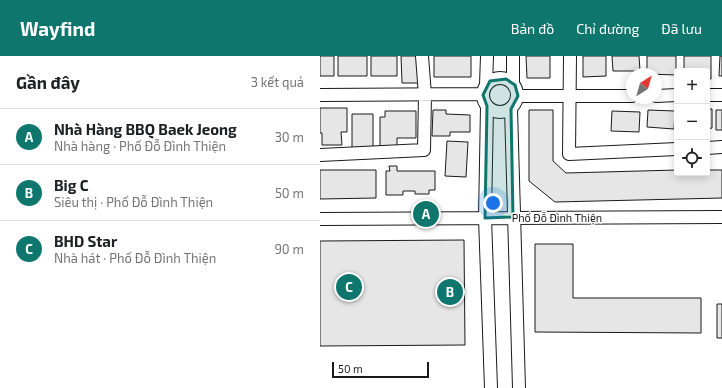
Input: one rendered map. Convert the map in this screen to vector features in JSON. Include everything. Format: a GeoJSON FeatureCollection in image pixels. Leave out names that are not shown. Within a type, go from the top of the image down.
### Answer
{"type":"FeatureCollection","features":[{"type":"Feature","properties":{"kind":"street"},"geometry":{"type":"LineString","coordinates":[[320,155],[424,150],[425,94],[422,56]]}},
{"type":"Feature","properties":{"kind":"street"},"geometry":{"type":"LineString","coordinates":[[486,56],[485,218],[490,388]]}},
{"type":"Feature","properties":{"kind":"street"},"geometry":{"type":"LineString","coordinates":[[513,56],[513,83],[517,90],[518,96],[516,102],[511,109],[503,112],[491,110],[486,95],[490,81],[501,78],[513,83]]}},
{"type":"Feature","properties":{"kind":"street"},"geometry":{"type":"LineString","coordinates":[[570,56],[569,154],[674,149]]}},
{"type":"Feature","properties":{"kind":"street"},"geometry":{"type":"LineString","coordinates":[[320,95],[486,95]]}},
{"type":"Feature","properties":{"kind":"street"},"geometry":{"type":"LineString","coordinates":[[662,96],[674,95]]}},
{"type":"Feature","properties":{"kind":"street"},"geometry":{"type":"LineString","coordinates":[[710,95],[722,95]]}},
{"type":"Feature","properties":{"kind":"street"},"geometry":{"type":"LineString","coordinates":[[518,96],[626,96]]}},
{"type":"Feature","properties":{"kind":"street"},"geometry":{"type":"LineString","coordinates":[[511,109],[519,388]]}},
{"type":"Feature","properties":{"kind":"street"},"geometry":{"type":"LineString","coordinates":[[710,148],[722,147]]}},
{"type":"Feature","properties":{"kind":"street","name":"Phố Đỗ Đình Thiện"},"geometry":{"type":"LineString","coordinates":[[320,219],[722,217]]}},
{"type":"Feature","properties":{"kind":"highlighted area"},"geometry":{"type":"Polygon","coordinates":[[[506,79],[515,85],[518,96],[511,109],[513,217],[485,218],[487,106],[483,95],[490,81],[506,79]]]}},
{"type":"Feature","properties":{"kind":"building"},"geometry":{"type":"Polygon","coordinates":[[[320,56],[334,56],[334,76],[320,76],[320,56]]]}},
{"type":"Feature","properties":{"kind":"building"},"geometry":{"type":"Polygon","coordinates":[[[338,56],[367,56],[367,76],[338,76],[338,56]]]}},
{"type":"Feature","properties":{"kind":"building"},"geometry":{"type":"Polygon","coordinates":[[[371,56],[397,56],[397,76],[371,76],[371,56]]]}},
{"type":"Feature","properties":{"kind":"building"},"geometry":{"type":"Polygon","coordinates":[[[401,56],[418,56],[418,83],[402,83],[401,56]]]}},
{"type":"Feature","properties":{"kind":"building"},"geometry":{"type":"Polygon","coordinates":[[[434,56],[471,56],[471,77],[434,77],[434,56]]]}},
{"type":"Feature","properties":{"kind":"building"},"geometry":{"type":"Polygon","coordinates":[[[526,56],[550,56],[550,78],[527,78],[526,56]]]}},
{"type":"Feature","properties":{"kind":"building"},"geometry":{"type":"Polygon","coordinates":[[[583,56],[606,56],[606,76],[583,77],[583,56]]]}},
{"type":"Feature","properties":{"kind":"building"},"geometry":{"type":"Polygon","coordinates":[[[612,56],[639,56],[640,68],[626,68],[626,71],[613,71],[612,56]]]}},
{"type":"Feature","properties":{"kind":"building"},"geometry":{"type":"Polygon","coordinates":[[[647,56],[676,56],[676,68],[674,68],[674,75],[662,75],[662,68],[647,68],[647,56]]]}},
{"type":"Feature","properties":{"kind":"building"},"geometry":{"type":"Polygon","coordinates":[[[684,56],[711,56],[711,79],[710,68],[684,68],[684,56]]]}},
{"type":"Feature","properties":{"kind":"building"},"geometry":{"type":"Polygon","coordinates":[[[720,56],[722,56],[722,76],[719,76],[720,56]]]}},
{"type":"Feature","properties":{"kind":"building"},"geometry":{"type":"Polygon","coordinates":[[[320,108],[347,108],[347,132],[341,132],[342,145],[322,145],[322,133],[320,133],[320,108]]]}},
{"type":"Feature","properties":{"kind":"building"},"geometry":{"type":"Polygon","coordinates":[[[710,109],[712,109],[712,128],[710,128],[710,109]]]}},
{"type":"Feature","properties":{"kind":"building"},"geometry":{"type":"Polygon","coordinates":[[[433,110],[446,110],[446,114],[470,115],[470,132],[450,132],[450,136],[432,136],[433,110]]]}},
{"type":"Feature","properties":{"kind":"building"},"geometry":{"type":"Polygon","coordinates":[[[529,110],[553,110],[553,161],[566,173],[674,170],[674,176],[710,176],[710,170],[722,170],[722,198],[555,202],[529,181],[529,110]]]}},
{"type":"Feature","properties":{"kind":"building"},"geometry":{"type":"Polygon","coordinates":[[[648,110],[674,111],[674,129],[647,127],[648,110]]]}},
{"type":"Feature","properties":{"kind":"building"},"geometry":{"type":"Polygon","coordinates":[[[716,110],[722,110],[722,130],[716,130],[716,110]]]}},
{"type":"Feature","properties":{"kind":"building"},"geometry":{"type":"Polygon","coordinates":[[[385,111],[416,111],[416,138],[397,138],[397,150],[380,150],[380,117],[385,117],[385,111]]]}},
{"type":"Feature","properties":{"kind":"building"},"geometry":{"type":"Polygon","coordinates":[[[612,111],[640,112],[639,132],[611,131],[612,111]]]}},
{"type":"Feature","properties":{"kind":"building"},"geometry":{"type":"Polygon","coordinates":[[[352,114],[373,114],[373,148],[352,149],[352,114]]]}},
{"type":"Feature","properties":{"kind":"building"},"geometry":{"type":"Polygon","coordinates":[[[447,141],[468,142],[466,177],[445,176],[447,141]]]}},
{"type":"Feature","properties":{"kind":"building"},"geometry":{"type":"Polygon","coordinates":[[[389,166],[397,166],[397,171],[435,171],[435,190],[429,190],[429,194],[415,194],[415,191],[403,191],[403,195],[386,195],[386,171],[390,171],[389,166]]]}},
{"type":"Feature","properties":{"kind":"building"},"geometry":{"type":"Polygon","coordinates":[[[320,170],[376,170],[376,198],[320,199],[320,170]]]}},
{"type":"Feature","properties":{"kind":"building"},"geometry":{"type":"Polygon","coordinates":[[[464,240],[465,345],[320,346],[320,241],[464,240]]]}},
{"type":"Feature","properties":{"kind":"building"},"geometry":{"type":"Polygon","coordinates":[[[535,244],[573,244],[573,298],[701,298],[701,333],[535,332],[535,244]]]}},
{"type":"Feature","properties":{"kind":"building"},"geometry":{"type":"Polygon","coordinates":[[[717,304],[722,304],[722,338],[717,338],[717,304]]]}},
{"type":"Feature","properties":{"kind":"place","name":"Nhà Hàng BBQ Baek Jeong"},"geometry":{"type":"Point","coordinates":[426,214]}},
{"type":"Feature","properties":{"kind":"place","name":"BHD Star"},"geometry":{"type":"Point","coordinates":[349,287]}},
{"type":"Feature","properties":{"kind":"place","name":"Big C"},"geometry":{"type":"Point","coordinates":[450,292]}}]}
